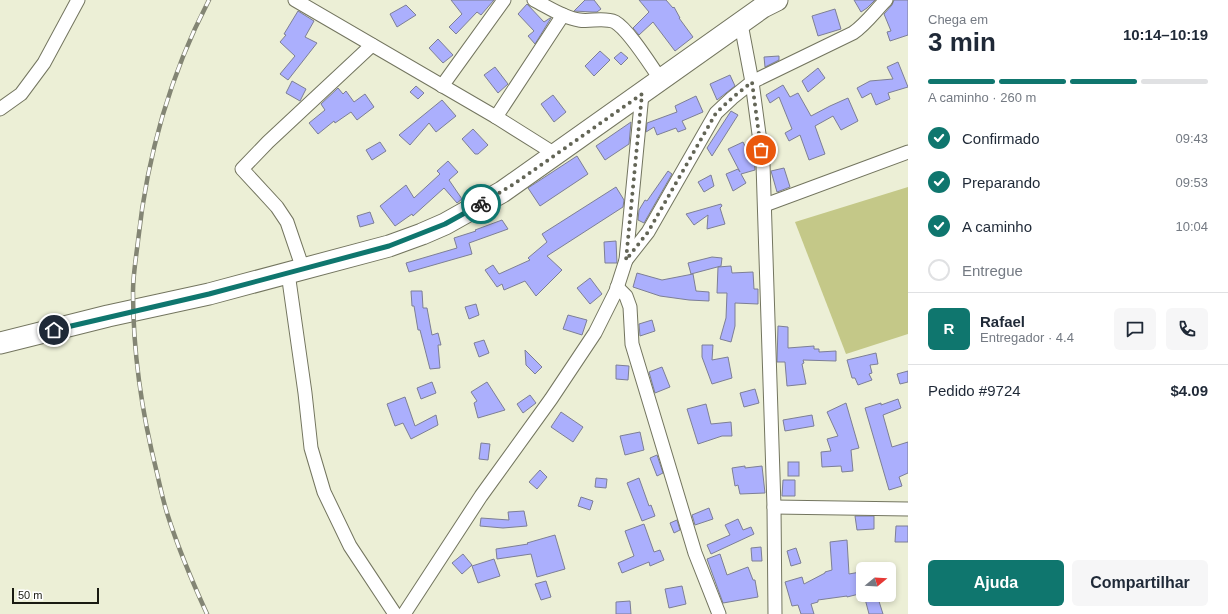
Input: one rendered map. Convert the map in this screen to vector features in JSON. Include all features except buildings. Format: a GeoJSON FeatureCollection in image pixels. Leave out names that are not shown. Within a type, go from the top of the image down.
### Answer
{"type":"FeatureCollection","features":[{"type":"Feature","properties":{"kind":"main road"},"geometry":{"type":"LineString","coordinates":[[0,343],[108,316],[209,294],[389,246],[445,224],[502,192],[741,24],[769,2]]}},
{"type":"Feature","properties":{"kind":"street"},"geometry":{"type":"LineString","coordinates":[[0,109],[21,94],[44,63],[78,0]]}},
{"type":"Feature","properties":{"kind":"street"},"geometry":{"type":"LineString","coordinates":[[295,0],[496,117],[555,154]]}},
{"type":"Feature","properties":{"kind":"street"},"geometry":{"type":"LineString","coordinates":[[442,86],[504,0]]}},
{"type":"Feature","properties":{"kind":"street"},"geometry":{"type":"LineString","coordinates":[[534,0],[563,15],[578,20],[603,20],[615,22],[625,30],[661,80]]}},
{"type":"Feature","properties":{"kind":"street"},"geometry":{"type":"LineString","coordinates":[[626,260],[648,232],[716,113],[752,82],[853,33],[865,25],[875,11],[886,0]]}},
{"type":"Feature","properties":{"kind":"street"},"geometry":{"type":"LineString","coordinates":[[496,117],[563,15]]}},
{"type":"Feature","properties":{"kind":"street"},"geometry":{"type":"LineString","coordinates":[[741,24],[752,82],[763,164],[776,614]]}},
{"type":"Feature","properties":{"kind":"street"},"geometry":{"type":"LineString","coordinates":[[372,45],[242,168],[277,207],[287,222],[295,271],[311,448],[324,492],[350,546],[395,614]]}},
{"type":"Feature","properties":{"kind":"street"},"geometry":{"type":"LineString","coordinates":[[404,614],[481,496],[551,399],[595,334],[617,287],[626,260],[642,94]]}},
{"type":"Feature","properties":{"kind":"street"},"geometry":{"type":"LineString","coordinates":[[765,205],[908,152]]}},
{"type":"Feature","properties":{"kind":"street"},"geometry":{"type":"LineString","coordinates":[[617,287],[626,296],[630,307],[630,322],[634,351],[695,553],[719,614]]}},
{"type":"Feature","properties":{"kind":"street"},"geometry":{"type":"LineString","coordinates":[[774,507],[908,509]]}},
{"type":"Feature","properties":{"kind":"green space"},"geometry":{"type":"Polygon","coordinates":[[[908,187],[908,334],[846,354],[795,222],[908,187]]]}},
{"type":"Feature","properties":{"kind":"railway"},"geometry":{"type":"LineString","coordinates":[[207,614],[171,526],[152,451],[139,383],[133,315],[133,292],[147,178],[162,117],[183,57],[209,0]]}},
{"type":"Feature","properties":{"kind":"way so far"},"geometry":{"type":"LineString","coordinates":[[481,204],[526,176],[555,154],[642,94],[626,260],[648,232],[716,113],[752,82],[761,150]]}},
{"type":"Feature","properties":{"kind":"route"},"geometry":{"type":"LineString","coordinates":[[54,330],[108,316],[209,294],[389,246],[445,224],[481,204]]}}]}
